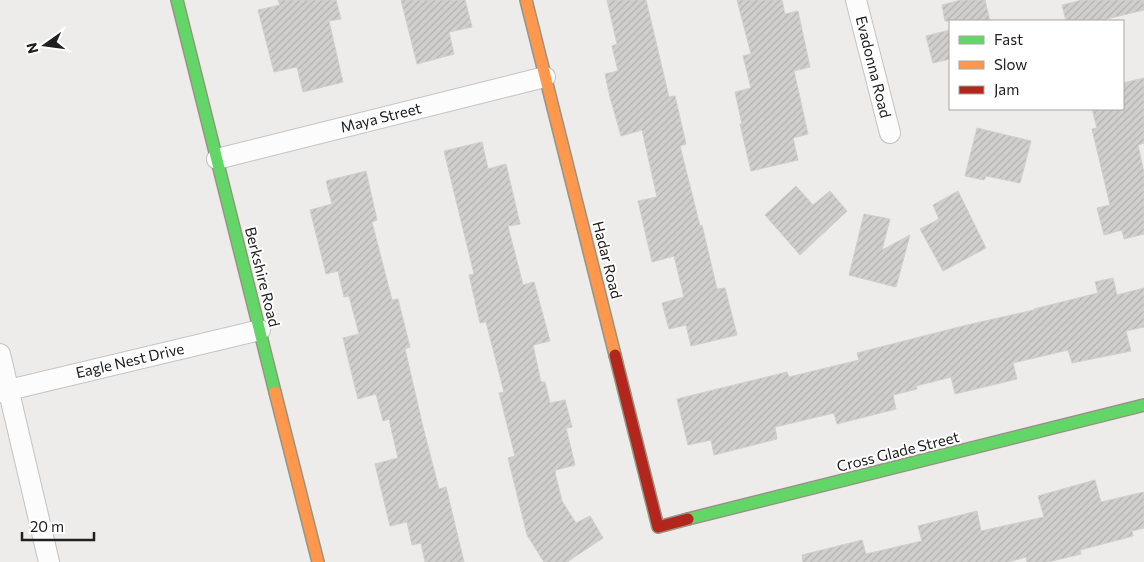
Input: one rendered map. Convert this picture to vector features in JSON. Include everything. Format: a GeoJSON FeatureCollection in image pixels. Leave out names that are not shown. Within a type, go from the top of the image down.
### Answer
{"type":"FeatureCollection","features":[{"type":"Feature","properties":{"kind":"street","name":"Berkshire Road"},"geometry":{"type":"LineString","coordinates":[[177,0],[318,562]]}},
{"type":"Feature","properties":{"kind":"street","name":"Hadar Road"},"geometry":{"type":"LineString","coordinates":[[526,0],[658,527]]}},
{"type":"Feature","properties":{"kind":"street","name":"Evadonna Road"},"geometry":{"type":"LineString","coordinates":[[856,0],[890,133]]}},
{"type":"Feature","properties":{"kind":"street","name":"Maya Street"},"geometry":{"type":"LineString","coordinates":[[217,159],[545,77]]}},
{"type":"Feature","properties":{"kind":"street","name":"Eagle Nest Drive"},"geometry":{"type":"LineString","coordinates":[[4,391],[260,330]]}},
{"type":"Feature","properties":{"kind":"street"},"geometry":{"type":"LineString","coordinates":[[0,354],[4,391],[49,562]]}},
{"type":"Feature","properties":{"kind":"street","name":"Cross Glade Street"},"geometry":{"type":"LineString","coordinates":[[658,527],[1144,405]]}},
{"type":"Feature","properties":{"kind":"building"},"geometry":{"type":"Polygon","coordinates":[[[278,0],[336,0],[341,19],[329,21],[343,82],[303,92],[297,67],[274,72],[258,10],[280,5],[278,0]]]}},
{"type":"Feature","properties":{"kind":"building"},"geometry":{"type":"Polygon","coordinates":[[[401,0],[465,0],[472,27],[449,32],[454,54],[417,64],[401,0]]]}},
{"type":"Feature","properties":{"kind":"building"},"geometry":{"type":"Polygon","coordinates":[[[607,0],[646,0],[669,97],[675,96],[686,144],[680,146],[700,226],[702,225],[717,289],[725,288],[737,335],[691,346],[686,325],[669,329],[662,303],[684,297],[674,256],[652,262],[638,201],[657,197],[642,130],[621,136],[610,97],[605,74],[618,71],[612,46],[617,44],[607,0]]]}},
{"type":"Feature","properties":{"kind":"building"},"geometry":{"type":"Polygon","coordinates":[[[737,0],[782,0],[785,14],[798,11],[810,67],[794,71],[808,134],[793,138],[798,160],[751,171],[735,92],[751,88],[743,56],[751,54],[737,0]]]}},
{"type":"Feature","properties":{"kind":"building"},"geometry":{"type":"Polygon","coordinates":[[[961,0],[985,0],[990,20],[945,21],[942,5],[961,0]]]}},
{"type":"Feature","properties":{"kind":"building"},"geometry":{"type":"Polygon","coordinates":[[[1082,0],[1144,0],[1144,10],[1102,20],[1066,20],[1062,5],[1082,0]]]}},
{"type":"Feature","properties":{"kind":"building"},"geometry":{"type":"Polygon","coordinates":[[[949,30],[949,59],[933,63],[926,36],[949,30]]]}},
{"type":"Feature","properties":{"kind":"building"},"geometry":{"type":"Polygon","coordinates":[[[1144,78],[1144,143],[1138,145],[1144,173],[1144,234],[1124,239],[1122,230],[1104,235],[1097,208],[1110,205],[1092,129],[1097,128],[1092,110],[1124,110],[1124,83],[1144,78]]]}},
{"type":"Feature","properties":{"kind":"building"},"geometry":{"type":"Polygon","coordinates":[[[977,128],[1031,141],[1020,183],[986,176],[984,180],[965,176],[977,128]]]}},
{"type":"Feature","properties":{"kind":"building"},"geometry":{"type":"Polygon","coordinates":[[[482,142],[488,169],[506,164],[520,224],[508,226],[523,285],[534,282],[550,341],[533,345],[541,382],[545,382],[550,403],[565,400],[572,427],[566,428],[575,465],[556,470],[555,473],[562,501],[576,523],[590,516],[603,538],[567,562],[544,562],[527,535],[508,458],[515,456],[499,393],[504,392],[486,322],[480,323],[469,275],[474,274],[444,151],[482,142]]]}},
{"type":"Feature","properties":{"kind":"building"},"geometry":{"type":"Polygon","coordinates":[[[366,171],[377,220],[372,222],[392,300],[398,299],[410,347],[405,349],[423,427],[439,489],[446,487],[464,562],[425,562],[421,543],[412,545],[407,522],[390,526],[375,464],[398,458],[389,419],[383,421],[376,394],[358,399],[343,338],[359,334],[349,296],[344,297],[338,271],[326,274],[310,210],[332,204],[326,181],[366,171]]]}},
{"type":"Feature","properties":{"kind":"building"},"geometry":{"type":"Polygon","coordinates":[[[796,186],[813,205],[830,191],[847,211],[800,255],[765,215],[796,186]]]}},
{"type":"Feature","properties":{"kind":"building"},"geometry":{"type":"Polygon","coordinates":[[[958,191],[986,248],[943,271],[920,229],[939,219],[933,205],[958,191]]]}},
{"type":"Feature","properties":{"kind":"building"},"geometry":{"type":"Polygon","coordinates":[[[864,214],[890,219],[882,250],[910,235],[896,287],[849,275],[864,214]]]}},
{"type":"Feature","properties":{"kind":"building"},"geometry":{"type":"Polygon","coordinates":[[[1113,278],[1117,295],[1144,288],[1144,327],[1126,331],[1131,351],[1072,363],[1068,350],[1013,363],[1017,379],[955,394],[951,377],[916,386],[917,389],[893,395],[896,409],[837,424],[834,413],[775,427],[777,439],[714,455],[711,440],[688,445],[677,399],[787,372],[789,377],[859,360],[857,353],[1098,293],[1095,282],[1113,278]]]}},
{"type":"Feature","properties":{"kind":"building"},"geometry":{"type":"Polygon","coordinates":[[[1095,480],[1101,502],[1144,492],[1144,528],[1132,531],[1133,536],[1080,550],[1081,554],[1048,562],[1027,562],[1026,557],[1008,562],[803,562],[802,555],[862,540],[866,554],[922,541],[918,526],[977,511],[981,531],[1044,517],[1038,496],[1095,480]]]}},
{"type":"Feature","properties":{"kind":"traffic: fast"},"geometry":{"type":"LineString","coordinates":[[177,0],[275,392]]}},
{"type":"Feature","properties":{"kind":"traffic: fast"},"geometry":{"type":"LineString","coordinates":[[688,519],[1144,405]]}},
{"type":"Feature","properties":{"kind":"traffic: slow"},"geometry":{"type":"LineString","coordinates":[[526,0],[615,355]]}},
{"type":"Feature","properties":{"kind":"traffic: slow"},"geometry":{"type":"LineString","coordinates":[[275,392],[318,562]]}},
{"type":"Feature","properties":{"kind":"traffic: jam"},"geometry":{"type":"LineString","coordinates":[[615,355],[658,527],[688,519]]}}]}
